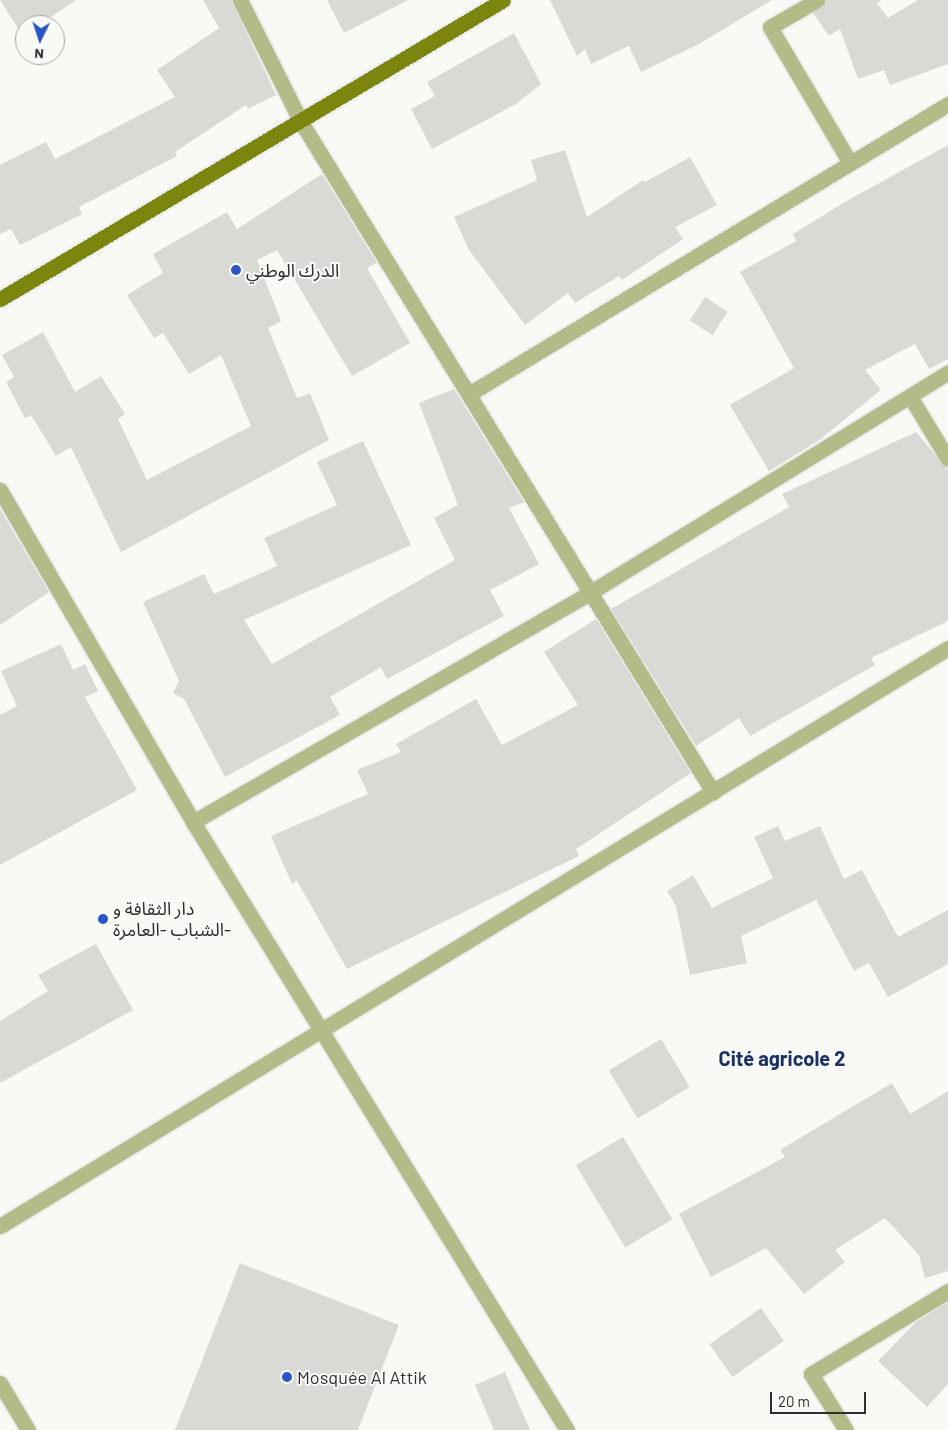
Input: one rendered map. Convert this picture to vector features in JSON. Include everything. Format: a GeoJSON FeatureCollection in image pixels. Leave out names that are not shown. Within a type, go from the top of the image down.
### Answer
{"type":"FeatureCollection","features":[{"type":"Feature","properties":{"kind":"main road"},"geometry":{"type":"LineString","coordinates":[[0,299],[302,122],[503,0]]}},
{"type":"Feature","properties":{"kind":"street"},"geometry":{"type":"LineString","coordinates":[[240,0],[302,122],[713,792]]}},
{"type":"Feature","properties":{"kind":"street"},"geometry":{"type":"LineString","coordinates":[[817,0],[770,26],[850,163]]}},
{"type":"Feature","properties":{"kind":"street"},"geometry":{"type":"LineString","coordinates":[[469,394],[948,104]]}},
{"type":"Feature","properties":{"kind":"street"},"geometry":{"type":"LineString","coordinates":[[194,822],[591,592],[911,398],[948,372]]}},
{"type":"Feature","properties":{"kind":"street"},"geometry":{"type":"LineString","coordinates":[[911,398],[948,459]]}},
{"type":"Feature","properties":{"kind":"street"},"geometry":{"type":"LineString","coordinates":[[0,490],[194,822],[567,1430]]}},
{"type":"Feature","properties":{"kind":"street"},"geometry":{"type":"LineString","coordinates":[[0,1226],[948,648]]}},
{"type":"Feature","properties":{"kind":"street"},"geometry":{"type":"LineString","coordinates":[[846,1430],[811,1374],[948,1291]]}},
{"type":"Feature","properties":{"kind":"street"},"geometry":{"type":"LineString","coordinates":[[0,1384],[28,1430]]}},
{"type":"Feature","properties":{"kind":"building"},"geometry":{"type":"Polygon","coordinates":[[[0,0],[76,0],[54,15],[15,15],[15,23],[0,0]]]}},
{"type":"Feature","properties":{"kind":"building"},"geometry":{"type":"Polygon","coordinates":[[[203,0],[231,0],[276,95],[248,109],[246,105],[175,152],[177,156],[79,207],[82,214],[20,245],[11,229],[0,234],[0,165],[46,142],[55,159],[175,97],[157,70],[219,28],[203,0]]]}},
{"type":"Feature","properties":{"kind":"building"},"geometry":{"type":"Polygon","coordinates":[[[327,0],[408,0],[344,33],[327,0]]]}},
{"type":"Feature","properties":{"kind":"building"},"geometry":{"type":"Polygon","coordinates":[[[550,0],[772,0],[699,44],[641,72],[629,46],[591,64],[585,49],[577,56],[550,0]]]}},
{"type":"Feature","properties":{"kind":"building"},"geometry":{"type":"Polygon","coordinates":[[[826,0],[882,0],[877,3],[888,18],[918,0],[948,0],[948,64],[890,85],[884,70],[858,79],[840,29],[829,36],[813,13],[826,0]]]}},
{"type":"Feature","properties":{"kind":"building"},"geometry":{"type":"Polygon","coordinates":[[[514,33],[541,84],[516,104],[432,149],[411,109],[435,96],[427,82],[514,33]]]}},
{"type":"Feature","properties":{"kind":"building"},"geometry":{"type":"Polygon","coordinates":[[[948,145],[948,359],[929,369],[915,344],[865,370],[881,390],[818,441],[769,471],[730,405],[794,368],[740,272],[796,241],[793,234],[845,202],[948,145]]]}},
{"type":"Feature","properties":{"kind":"building"},"geometry":{"type":"Polygon","coordinates":[[[565,150],[587,217],[643,180],[645,182],[690,157],[717,205],[675,227],[683,239],[622,280],[619,276],[575,303],[568,293],[525,325],[469,250],[454,217],[537,180],[531,160],[565,150]]]}},
{"type":"Feature","properties":{"kind":"building"},"geometry":{"type":"Polygon","coordinates":[[[322,174],[377,263],[367,268],[410,343],[352,376],[277,250],[257,260],[281,321],[268,328],[297,398],[310,393],[329,440],[121,552],[71,447],[56,456],[31,415],[25,418],[6,382],[14,377],[2,355],[43,332],[75,392],[101,376],[125,414],[118,419],[147,480],[251,426],[221,355],[189,374],[163,333],[154,338],[127,295],[163,273],[153,254],[227,212],[237,229],[322,174]]]}},
{"type":"Feature","properties":{"kind":"building"},"geometry":{"type":"Polygon","coordinates":[[[705,297],[728,312],[712,335],[690,320],[705,297]]]}},
{"type":"Feature","properties":{"kind":"building"},"geometry":{"type":"Polygon","coordinates":[[[454,389],[524,502],[509,508],[539,564],[490,590],[504,616],[387,679],[381,667],[330,697],[340,715],[225,777],[184,699],[173,693],[179,681],[143,602],[204,574],[214,594],[277,566],[264,538],[337,505],[317,462],[363,441],[411,545],[244,620],[272,664],[455,560],[434,518],[458,505],[419,403],[454,389]]]}},
{"type":"Feature","properties":{"kind":"building"},"geometry":{"type":"Polygon","coordinates":[[[916,432],[948,470],[948,621],[871,658],[875,665],[750,736],[739,718],[696,746],[611,609],[789,507],[782,494],[916,432]]]}},
{"type":"Feature","properties":{"kind":"building"},"geometry":{"type":"Polygon","coordinates":[[[0,509],[49,592],[0,625],[0,509]]]}},
{"type":"Feature","properties":{"kind":"building"},"geometry":{"type":"Polygon","coordinates":[[[596,619],[691,773],[576,849],[579,856],[347,969],[297,881],[292,884],[271,836],[368,794],[357,770],[401,752],[396,744],[476,699],[502,745],[578,705],[544,652],[596,619]]]}},
{"type":"Feature","properties":{"kind":"building"},"geometry":{"type":"Polygon","coordinates":[[[61,644],[73,670],[85,664],[98,691],[85,697],[137,790],[0,865],[0,715],[17,706],[1,671],[61,644]]]}},
{"type":"Feature","properties":{"kind":"building"},"geometry":{"type":"Polygon","coordinates":[[[778,826],[785,841],[820,826],[844,879],[862,870],[898,937],[948,910],[948,964],[888,997],[869,963],[854,971],[816,900],[741,936],[747,963],[690,975],[676,906],[667,891],[693,875],[712,908],[773,878],[754,837],[778,826]]]}},
{"type":"Feature","properties":{"kind":"building"},"geometry":{"type":"Polygon","coordinates":[[[96,944],[133,1010],[0,1083],[0,1021],[48,991],[38,975],[96,944]]]}},
{"type":"Feature","properties":{"kind":"building"},"geometry":{"type":"Polygon","coordinates":[[[661,1039],[690,1087],[638,1118],[609,1070],[661,1039]]]}},
{"type":"Feature","properties":{"kind":"building"},"geometry":{"type":"Polygon","coordinates":[[[892,1083],[910,1114],[948,1091],[948,1271],[925,1278],[919,1255],[885,1218],[835,1250],[845,1262],[804,1294],[766,1248],[711,1277],[679,1214],[785,1157],[780,1150],[892,1083]]]}},
{"type":"Feature","properties":{"kind":"building"},"geometry":{"type":"Polygon","coordinates":[[[623,1137],[672,1219],[625,1248],[576,1165],[623,1137]]]}},
{"type":"Feature","properties":{"kind":"building","name":"Mosquée Al Attik"},"geometry":{"type":"Polygon","coordinates":[[[240,1263],[399,1325],[358,1430],[175,1430],[240,1263]]]}},
{"type":"Feature","properties":{"kind":"building"},"geometry":{"type":"Polygon","coordinates":[[[948,1302],[948,1384],[927,1407],[878,1361],[916,1322],[948,1302]]]}},
{"type":"Feature","properties":{"kind":"building"},"geometry":{"type":"Polygon","coordinates":[[[761,1308],[784,1341],[732,1377],[709,1344],[761,1308]]]}},
{"type":"Feature","properties":{"kind":"building"},"geometry":{"type":"Polygon","coordinates":[[[505,1372],[530,1430],[494,1430],[475,1385],[505,1372]]]}},
{"type":"Feature","properties":{"kind":"place","name":"الدرك الوطني"},"geometry":{"type":"Point","coordinates":[236,270]}},
{"type":"Feature","properties":{"kind":"place","name":"دار الثقافة و الشباب -العامرة-"},"geometry":{"type":"Point","coordinates":[103,919]}},
{"type":"Feature","properties":{"kind":"place","name":"Mosquée Al Attik"},"geometry":{"type":"Point","coordinates":[287,1377]}},
{"type":"Feature","properties":{"kind":"district","name":"Cité agricole 2"},"geometry":{"type":"Point","coordinates":[782,1058]}}]}
